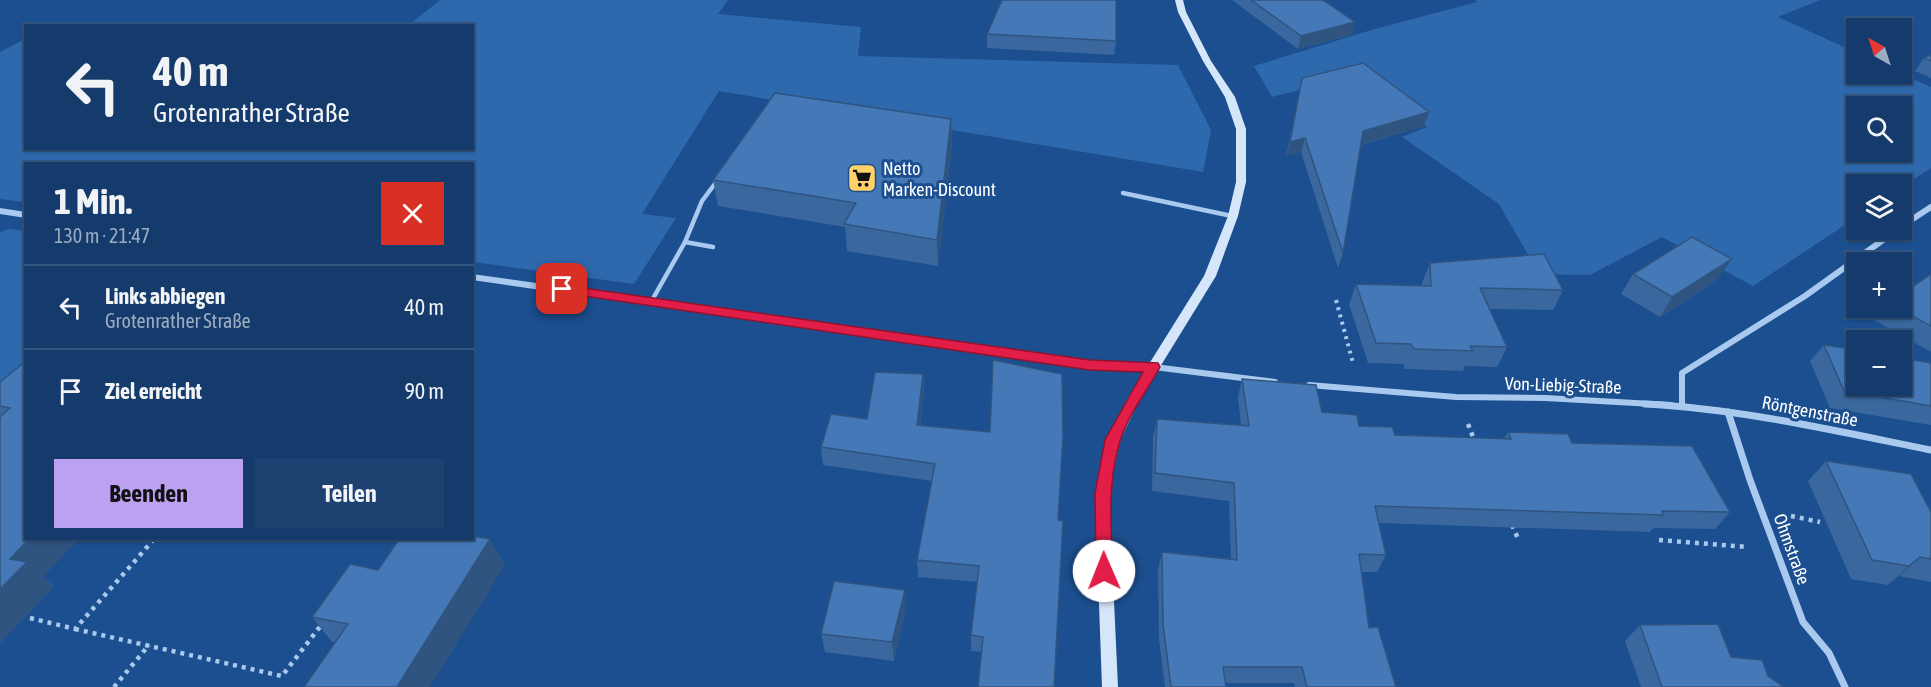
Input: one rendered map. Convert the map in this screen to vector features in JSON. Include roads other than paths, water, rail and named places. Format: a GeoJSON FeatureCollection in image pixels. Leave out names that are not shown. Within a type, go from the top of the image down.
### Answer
{"type":"FeatureCollection","features":[{"type":"Feature","properties":{"kind":"main road"},"geometry":{"type":"LineString","coordinates":[[1110,687],[1102,493],[1113,440],[1133,399],[1210,276],[1233,216],[1241,182],[1241,129],[1230,97],[1202,51],[1182,12],[1179,0]]}},
{"type":"Feature","properties":{"kind":"street"},"geometry":{"type":"LineString","coordinates":[[1912,219],[1931,207]]}},
{"type":"Feature","properties":{"kind":"street"},"geometry":{"type":"LineString","coordinates":[[0,211],[24,215]]}},
{"type":"Feature","properties":{"kind":"street"},"geometry":{"type":"LineString","coordinates":[[1682,406],[1682,373],[1805,296],[1883,240]]}},
{"type":"Feature","properties":{"kind":"street"},"geometry":{"type":"LineString","coordinates":[[474,276],[1090,365],[1153,367],[1285,383]]}},
{"type":"Feature","properties":{"kind":"street","name":"Von-Liebig-Straße"},"geometry":{"type":"LineString","coordinates":[[1305,384],[1456,398],[1545,398],[1682,406]]}},
{"type":"Feature","properties":{"kind":"street","name":"Röntgenstraße"},"geometry":{"type":"LineString","coordinates":[[1682,406],[1774,419],[1931,450]]}},
{"type":"Feature","properties":{"kind":"street","name":"Ohmstraße"},"geometry":{"type":"LineString","coordinates":[[1728,412],[1803,622],[1829,653],[1845,687]]}},
{"type":"Feature","properties":{"kind":"lane"},"geometry":{"type":"LineString","coordinates":[[651,302],[685,243],[702,201],[723,172]]}},
{"type":"Feature","properties":{"kind":"lane"},"geometry":{"type":"LineString","coordinates":[[1123,193],[1233,216]]}},
{"type":"Feature","properties":{"kind":"lane"},"geometry":{"type":"LineString","coordinates":[[685,243],[712,247]]}},
{"type":"Feature","properties":{"kind":"place","name":"Netto Marken-Discount"},"geometry":{"type":"Point","coordinates":[862,178]}}]}
